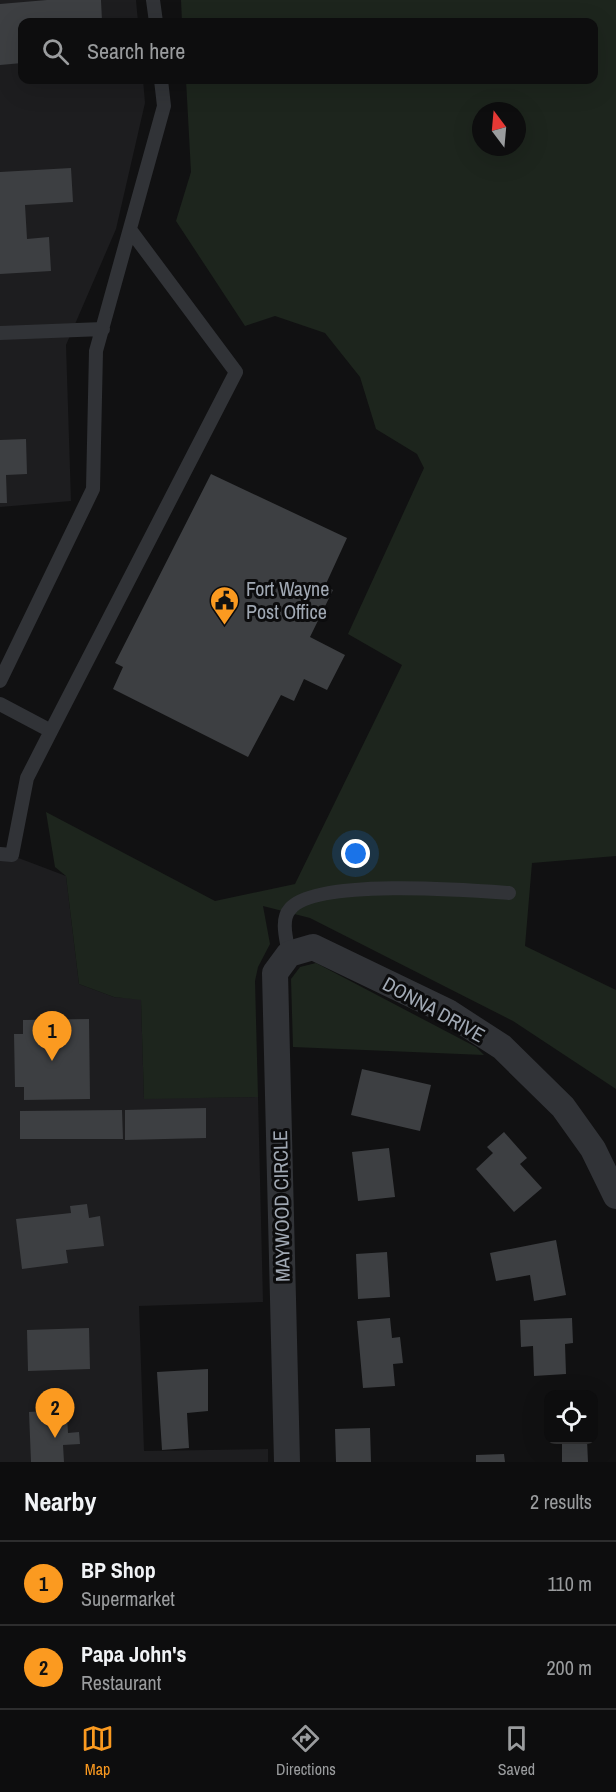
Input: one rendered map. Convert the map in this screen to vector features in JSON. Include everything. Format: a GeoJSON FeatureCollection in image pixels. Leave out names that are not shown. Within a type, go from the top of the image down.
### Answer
{"type":"FeatureCollection","features":[{"type":"Feature","properties":{"kind":"street","name":"DONNA DRIVE"},"geometry":{"type":"LineString","coordinates":[[289,954],[313,947],[448,1012],[502,1047],[562,1107],[593,1149],[616,1196]]}},
{"type":"Feature","properties":{"kind":"street","name":"MAYWOOD CIRCLE"},"geometry":{"type":"LineString","coordinates":[[287,1462],[275,973],[289,954]]}},
{"type":"Feature","properties":{"kind":"lane"},"geometry":{"type":"LineString","coordinates":[[153,0],[155,18]]}},
{"type":"Feature","properties":{"kind":"lane"},"geometry":{"type":"LineString","coordinates":[[0,681],[93,489],[96,351],[164,106],[161,84]]}},
{"type":"Feature","properties":{"kind":"lane"},"geometry":{"type":"LineString","coordinates":[[0,854],[12,855],[27,778],[236,372],[131,231]]}},
{"type":"Feature","properties":{"kind":"lane"},"geometry":{"type":"LineString","coordinates":[[0,333],[103,328]]}},
{"type":"Feature","properties":{"kind":"lane"},"geometry":{"type":"LineString","coordinates":[[0,704],[51,731]]}},
{"type":"Feature","properties":{"kind":"lane"},"geometry":{"type":"LineString","coordinates":[[289,954],[285,925],[290,909],[306,898],[350,890],[452,888],[509,893]]}},
{"type":"Feature","properties":{"kind":"shaded area"},"geometry":{"type":"Polygon","coordinates":[[[0,0],[136,0],[138,18],[18,18],[18,84],[143,84],[145,103],[116,229],[66,345],[71,501],[0,507],[0,0]]]}},
{"type":"Feature","properties":{"kind":"shaded area"},"geometry":{"type":"Polygon","coordinates":[[[181,0],[616,0],[616,856],[532,863],[525,946],[616,990],[616,1089],[513,1021],[310,918],[263,906],[270,944],[258,967],[255,981],[258,1097],[144,1099],[141,1000],[114,997],[79,984],[66,876],[55,867],[46,812],[215,901],[295,884],[402,665],[348,634],[424,468],[417,454],[376,429],[360,377],[325,333],[275,316],[245,326],[176,221],[191,172],[186,84],[598,84],[598,18],[182,18],[181,0]]]}},
{"type":"Feature","properties":{"kind":"shaded area"},"geometry":{"type":"Polygon","coordinates":[[[0,851],[66,876],[79,984],[114,997],[141,999],[144,1098],[258,1097],[263,1302],[139,1306],[144,1451],[268,1449],[268,1462],[0,1462],[0,851]]]}},
{"type":"Feature","properties":{"kind":"shaded area"},"geometry":{"type":"Polygon","coordinates":[[[316,963],[476,1047],[484,1055],[293,1047],[291,979],[300,967],[316,963]]]}},
{"type":"Feature","properties":{"kind":"building"},"geometry":{"type":"Polygon","coordinates":[[[47,0],[101,0],[102,18],[18,18],[18,63],[0,65],[0,4],[47,0]]]}},
{"type":"Feature","properties":{"kind":"building"},"geometry":{"type":"Polygon","coordinates":[[[71,168],[73,202],[25,205],[27,239],[49,237],[51,271],[0,274],[0,172],[71,168]]]}},
{"type":"Feature","properties":{"kind":"building"},"geometry":{"type":"Polygon","coordinates":[[[26,439],[27,474],[6,475],[7,503],[0,503],[0,440],[26,439]]]}},
{"type":"Feature","properties":{"kind":"building","name":"Fort Wayne Post Office"},"geometry":{"type":"Polygon","coordinates":[[[211,474],[347,538],[325,586],[333,590],[310,637],[345,655],[327,690],[304,679],[294,701],[281,695],[248,757],[113,689],[123,667],[115,663],[211,474]]]}},
{"type":"Feature","properties":{"kind":"building"},"geometry":{"type":"Polygon","coordinates":[[[89,1019],[90,1099],[24,1100],[24,1087],[15,1087],[14,1034],[23,1034],[23,1020],[89,1019]]]}},
{"type":"Feature","properties":{"kind":"building"},"geometry":{"type":"Polygon","coordinates":[[[362,1069],[431,1085],[420,1131],[351,1115],[362,1069]]]}},
{"type":"Feature","properties":{"kind":"building"},"geometry":{"type":"Polygon","coordinates":[[[206,1108],[206,1138],[125,1140],[125,1110],[206,1108]]]}},
{"type":"Feature","properties":{"kind":"building"},"geometry":{"type":"Polygon","coordinates":[[[122,1110],[123,1139],[20,1139],[20,1111],[122,1110]]]}},
{"type":"Feature","properties":{"kind":"building"},"geometry":{"type":"Polygon","coordinates":[[[504,1132],[527,1158],[520,1164],[542,1188],[514,1212],[476,1169],[493,1153],[487,1147],[504,1132]]]}},
{"type":"Feature","properties":{"kind":"building"},"geometry":{"type":"Polygon","coordinates":[[[389,1148],[395,1197],[358,1201],[352,1152],[389,1148]]]}},
{"type":"Feature","properties":{"kind":"building"},"geometry":{"type":"Polygon","coordinates":[[[87,1204],[89,1218],[100,1216],[104,1246],[66,1250],[68,1263],[22,1269],[16,1219],[71,1213],[70,1206],[87,1204]]]}},
{"type":"Feature","properties":{"kind":"building"},"geometry":{"type":"Polygon","coordinates":[[[556,1240],[566,1295],[534,1301],[530,1275],[496,1281],[490,1253],[556,1240]]]}},
{"type":"Feature","properties":{"kind":"building"},"geometry":{"type":"Polygon","coordinates":[[[387,1252],[390,1297],[358,1299],[356,1254],[387,1252]]]}},
{"type":"Feature","properties":{"kind":"building"},"geometry":{"type":"Polygon","coordinates":[[[390,1318],[392,1338],[400,1337],[403,1363],[393,1364],[395,1386],[363,1388],[357,1321],[390,1318]]]}},
{"type":"Feature","properties":{"kind":"building"},"geometry":{"type":"Polygon","coordinates":[[[572,1318],[573,1343],[565,1344],[566,1374],[534,1376],[533,1346],[521,1347],[520,1320],[572,1318]]]}},
{"type":"Feature","properties":{"kind":"building"},"geometry":{"type":"Polygon","coordinates":[[[89,1328],[90,1369],[28,1371],[27,1330],[89,1328]]]}},
{"type":"Feature","properties":{"kind":"building"},"geometry":{"type":"Polygon","coordinates":[[[208,1369],[208,1411],[187,1413],[189,1448],[162,1450],[157,1372],[208,1369]]]}},
{"type":"Feature","properties":{"kind":"building"},"geometry":{"type":"Polygon","coordinates":[[[60,1410],[60,1415],[67,1415],[68,1433],[79,1432],[80,1444],[63,1445],[64,1462],[31,1462],[29,1412],[60,1410]]]}},
{"type":"Feature","properties":{"kind":"building"},"geometry":{"type":"Polygon","coordinates":[[[370,1428],[371,1462],[336,1462],[335,1429],[370,1428]]]}},
{"type":"Feature","properties":{"kind":"building"},"geometry":{"type":"Polygon","coordinates":[[[562,1444],[587,1444],[588,1462],[562,1462],[562,1444]]]}},
{"type":"Feature","properties":{"kind":"building"},"geometry":{"type":"Polygon","coordinates":[[[504,1454],[505,1462],[476,1462],[476,1455],[504,1454]]]}},
{"type":"Feature","properties":{"kind":"place","name":"Fort Wayne Post Office"},"geometry":{"type":"Point","coordinates":[225,626]}},
{"type":"Feature","properties":{"kind":"place","name":"BP Shop"},"geometry":{"type":"Point","coordinates":[52,1061]}},
{"type":"Feature","properties":{"kind":"place","name":"Papa John's"},"geometry":{"type":"Point","coordinates":[55,1438]}}]}
